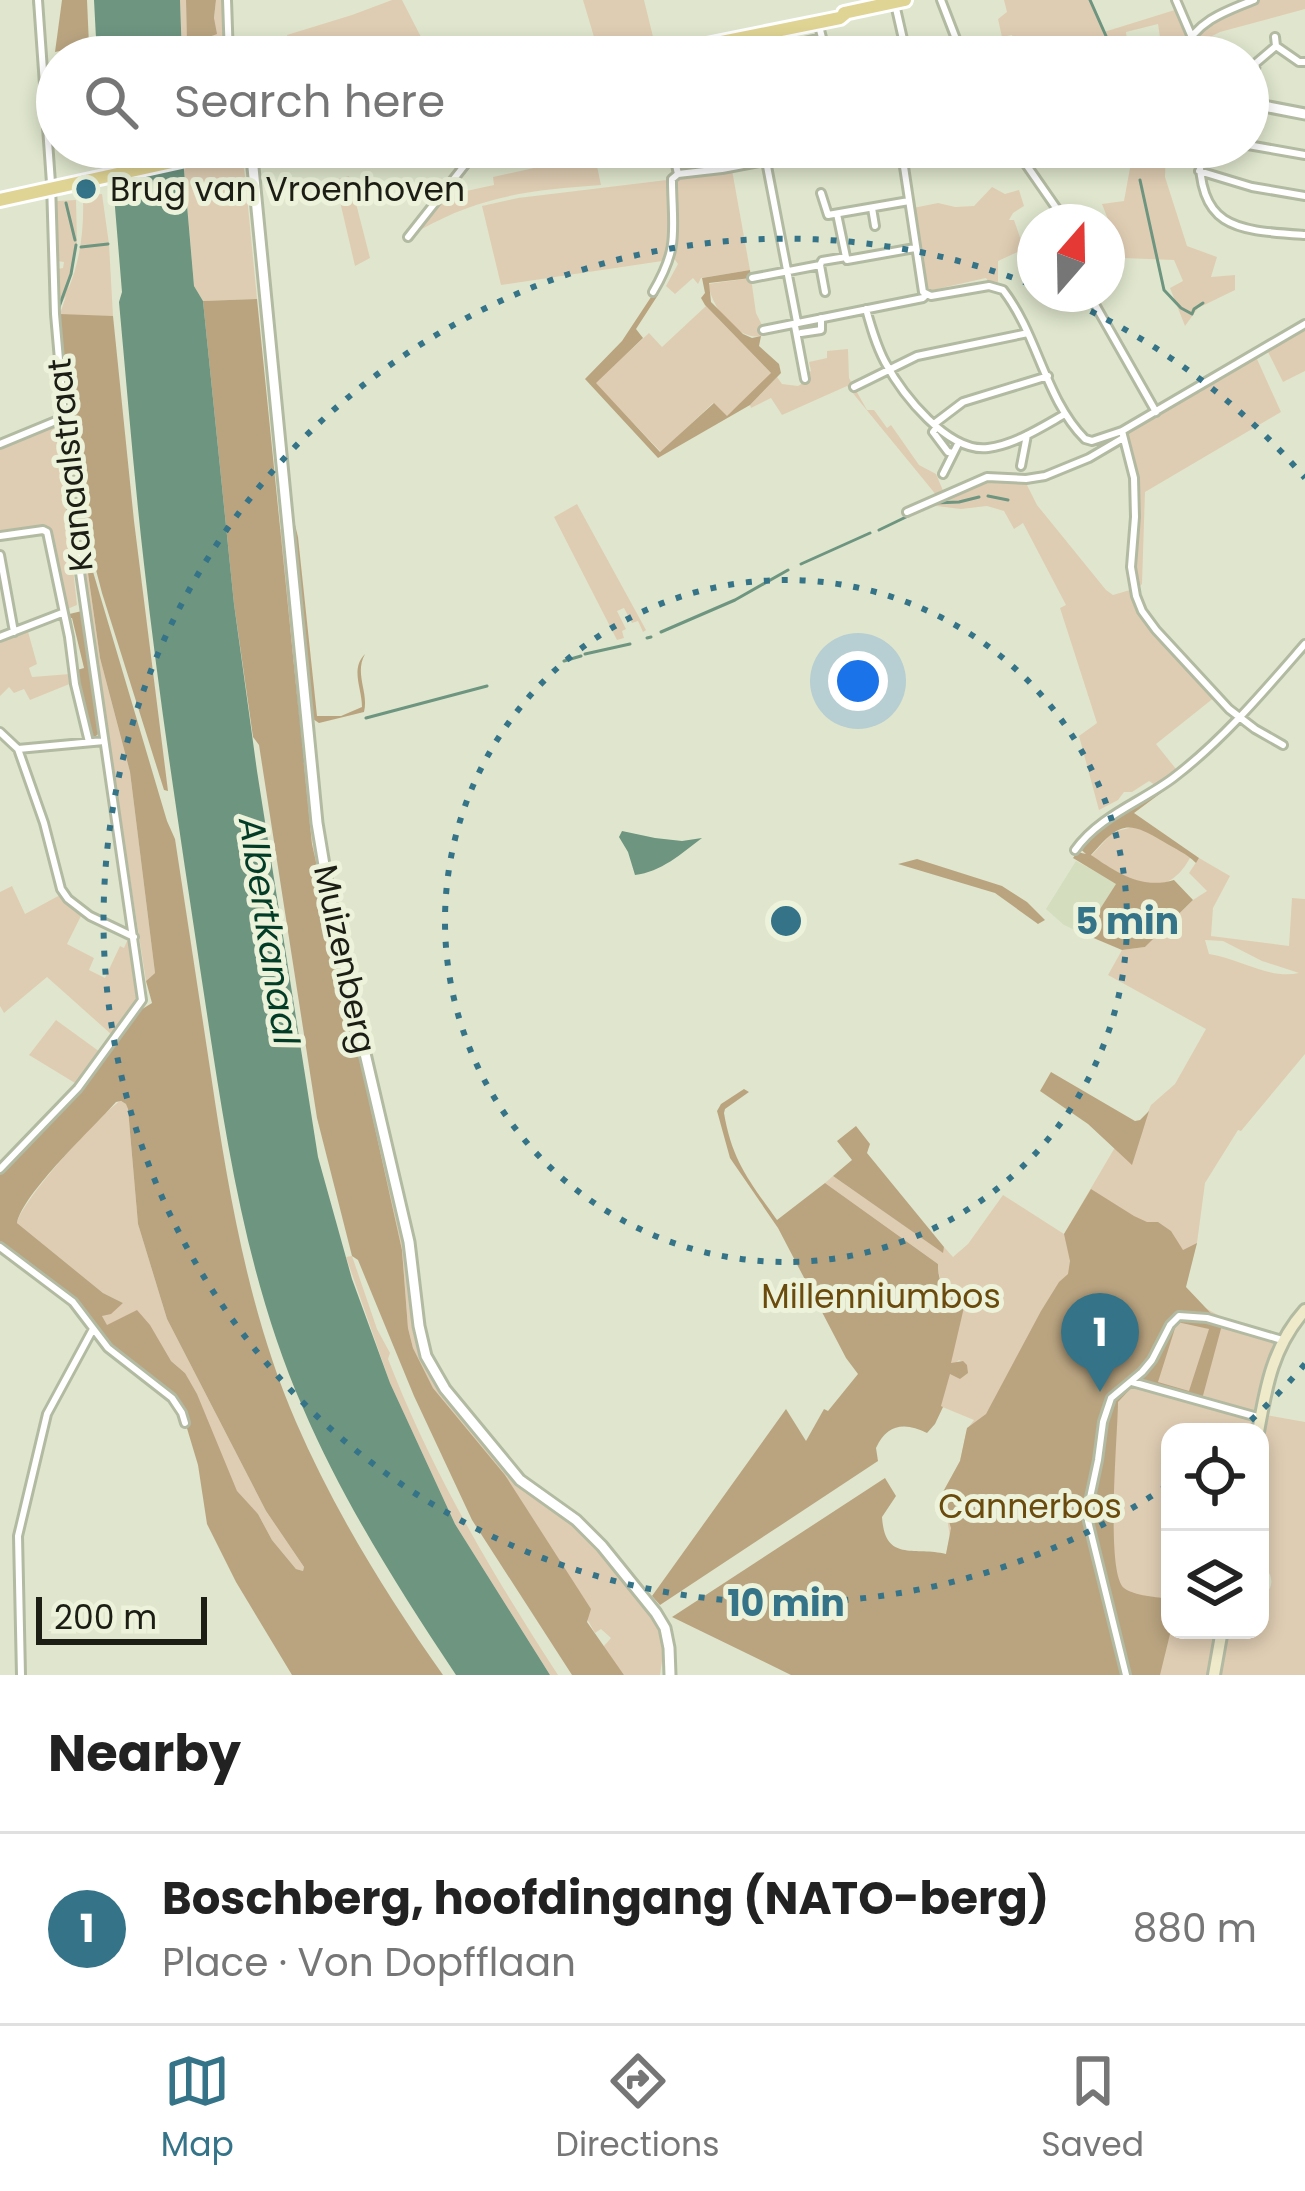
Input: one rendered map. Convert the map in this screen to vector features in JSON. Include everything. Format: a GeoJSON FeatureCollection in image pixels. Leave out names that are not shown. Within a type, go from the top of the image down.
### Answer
{"type":"FeatureCollection","features":[{"type":"Feature","properties":{"kind":"main road"},"geometry":{"type":"LineString","coordinates":[[746,36],[817,20],[845,7],[899,1]]}},
{"type":"Feature","properties":{"kind":"main road"},"geometry":{"type":"LineString","coordinates":[[0,200],[144,168]]}},
{"type":"Feature","properties":{"kind":"main road"},"geometry":{"type":"LineString","coordinates":[[1260,1423],[1272,1363],[1282,1340],[1305,1310]]}},
{"type":"Feature","properties":{"kind":"main road"},"geometry":{"type":"LineString","coordinates":[[1214,1675],[1220,1639]]}},
{"type":"Feature","properties":{"kind":"street","name":"Kanaalstraat"},"geometry":{"type":"LineString","coordinates":[[38,0],[42,36]]}},
{"type":"Feature","properties":{"kind":"street"},"geometry":{"type":"LineString","coordinates":[[226,0],[228,36]]}},
{"type":"Feature","properties":{"kind":"street"},"geometry":{"type":"LineString","coordinates":[[941,0],[955,36]]}},
{"type":"Feature","properties":{"kind":"street"},"geometry":{"type":"LineString","coordinates":[[1176,0],[1191,35],[1216,15],[1254,0]]}},
{"type":"Feature","properties":{"kind":"street"},"geometry":{"type":"LineString","coordinates":[[899,1],[906,36]]}},
{"type":"Feature","properties":{"kind":"street"},"geometry":{"type":"LineString","coordinates":[[817,20],[821,36]]}},
{"type":"Feature","properties":{"kind":"street"},"geometry":{"type":"LineString","coordinates":[[1269,48],[1275,41],[1305,62]]}},
{"type":"Feature","properties":{"kind":"street"},"geometry":{"type":"LineString","coordinates":[[1269,107],[1305,114]]}},
{"type":"Feature","properties":{"kind":"street"},"geometry":{"type":"LineString","coordinates":[[1269,149],[1305,155]]}},
{"type":"Feature","properties":{"kind":"street","name":"Kanaalstraat"},"geometry":{"type":"LineString","coordinates":[[0,1169],[77,1088],[142,1000],[79,569],[63,418],[55,168]]}},
{"type":"Feature","properties":{"kind":"street","name":"Muizenberg"},"geometry":{"type":"LineString","coordinates":[[253,168],[312,726],[314,796],[326,877],[409,1242],[426,1356],[445,1389],[520,1480],[576,1520],[656,1613],[665,1628],[670,1675]]}},
{"type":"Feature","properties":{"kind":"street"},"geometry":{"type":"LineString","coordinates":[[408,237],[462,168]]}},
{"type":"Feature","properties":{"kind":"street"},"geometry":{"type":"LineString","coordinates":[[677,168],[678,174]]}},
{"type":"Feature","properties":{"kind":"street"},"geometry":{"type":"LineString","coordinates":[[653,292],[673,251],[672,178],[732,168]]}},
{"type":"Feature","properties":{"kind":"street"},"geometry":{"type":"LineString","coordinates":[[767,168],[805,379]]}},
{"type":"Feature","properties":{"kind":"street"},"geometry":{"type":"LineString","coordinates":[[905,168],[926,295]]}},
{"type":"Feature","properties":{"kind":"street"},"geometry":{"type":"LineString","coordinates":[[1029,168],[1054,204]]}},
{"type":"Feature","properties":{"kind":"street"},"geometry":{"type":"LineString","coordinates":[[1199,171],[1305,196]]}},
{"type":"Feature","properties":{"kind":"street"},"geometry":{"type":"LineString","coordinates":[[1199,171],[1206,199],[1220,218],[1305,235]]}},
{"type":"Feature","properties":{"kind":"street"},"geometry":{"type":"LineString","coordinates":[[821,193],[826,214],[910,200]]}},
{"type":"Feature","properties":{"kind":"street"},"geometry":{"type":"LineString","coordinates":[[872,208],[875,226]]}},
{"type":"Feature","properties":{"kind":"street"},"geometry":{"type":"LineString","coordinates":[[837,214],[846,257]]}},
{"type":"Feature","properties":{"kind":"street"},"geometry":{"type":"LineString","coordinates":[[825,292],[822,261],[915,248]]}},
{"type":"Feature","properties":{"kind":"street"},"geometry":{"type":"LineString","coordinates":[[752,278],[820,266]]}},
{"type":"Feature","properties":{"kind":"street"},"geometry":{"type":"LineString","coordinates":[[763,330],[926,295],[996,287],[1007,295],[1080,435],[1089,441],[1123,435]]}},
{"type":"Feature","properties":{"kind":"street"},"geometry":{"type":"LineString","coordinates":[[866,309],[888,368],[936,426],[959,442],[987,448],[1065,414]]}},
{"type":"Feature","properties":{"kind":"street"},"geometry":{"type":"LineString","coordinates":[[1100,312],[1156,412]]}},
{"type":"Feature","properties":{"kind":"street"},"geometry":{"type":"LineString","coordinates":[[801,333],[820,330],[820,318]]}},
{"type":"Feature","properties":{"kind":"street"},"geometry":{"type":"LineString","coordinates":[[908,512],[987,477],[1045,476],[1089,458],[1156,412],[1305,324]]}},
{"type":"Feature","properties":{"kind":"street"},"geometry":{"type":"LineString","coordinates":[[854,387],[917,356],[1028,333]]}},
{"type":"Feature","properties":{"kind":"street"},"geometry":{"type":"LineString","coordinates":[[953,453],[933,432],[963,402],[1048,376]]}},
{"type":"Feature","properties":{"kind":"street"},"geometry":{"type":"LineString","coordinates":[[0,444],[63,418]]}},
{"type":"Feature","properties":{"kind":"street"},"geometry":{"type":"LineString","coordinates":[[1021,466],[1028,434]]}},
{"type":"Feature","properties":{"kind":"street"},"geometry":{"type":"LineString","coordinates":[[1123,435],[1135,494],[1131,557],[1136,596],[1156,630],[1239,718],[1283,745]]}},
{"type":"Feature","properties":{"kind":"street"},"geometry":{"type":"LineString","coordinates":[[944,474],[959,442]]}},
{"type":"Feature","properties":{"kind":"street","name":"Kanaalstraat"},"geometry":{"type":"LineString","coordinates":[[0,536],[46,532],[89,742]]}},
{"type":"Feature","properties":{"kind":"street"},"geometry":{"type":"LineString","coordinates":[[0,555],[14,632]]}},
{"type":"Feature","properties":{"kind":"street","name":"Kanaalstraat"},"geometry":{"type":"LineString","coordinates":[[0,637],[62,613]]}},
{"type":"Feature","properties":{"kind":"street"},"geometry":{"type":"LineString","coordinates":[[1076,850],[1094,828],[1174,777],[1239,718],[1305,644]]}},
{"type":"Feature","properties":{"kind":"street"},"geometry":{"type":"LineString","coordinates":[[0,732],[19,749],[61,889],[90,916],[134,937]]}},
{"type":"Feature","properties":{"kind":"street"},"geometry":{"type":"LineString","coordinates":[[19,749],[104,741]]}},
{"type":"Feature","properties":{"kind":"street"},"geometry":{"type":"LineString","coordinates":[[0,1247],[73,1301],[108,1348],[172,1398],[185,1423]]}},
{"type":"Feature","properties":{"kind":"street"},"geometry":{"type":"LineString","coordinates":[[1126,1675],[1088,1512],[1106,1411],[1114,1394],[1152,1360],[1170,1325],[1180,1316],[1207,1318],[1282,1340]]}},
{"type":"Feature","properties":{"kind":"street"},"geometry":{"type":"LineString","coordinates":[[21,1675],[18,1536],[47,1414],[93,1329]]}},
{"type":"Feature","properties":{"kind":"street"},"geometry":{"type":"LineString","coordinates":[[1132,1382],[1261,1418]]}},
{"type":"Feature","properties":{"kind":"shaded area"},"geometry":{"type":"Polygon","coordinates":[[[1076,861],[1117,883],[1084,934],[1046,909],[1076,861]]]}},
{"type":"Feature","properties":{"kind":"green space"},"geometry":{"type":"Polygon","coordinates":[[[62,0],[87,0],[89,36],[57,36],[62,0]]]}},
{"type":"Feature","properties":{"kind":"green space"},"geometry":{"type":"Polygon","coordinates":[[[180,0],[186,0],[187,36],[181,36],[180,0]]]}},
{"type":"Feature","properties":{"kind":"green space"},"geometry":{"type":"Polygon","coordinates":[[[186,0],[216,0],[217,34],[187,36],[186,0]]]}},
{"type":"Feature","properties":{"kind":"green space"},"geometry":{"type":"Polygon","coordinates":[[[216,0],[226,0],[227,36],[195,36],[214,18],[216,0]]]}},
{"type":"Feature","properties":{"kind":"green space"},"geometry":{"type":"Polygon","coordinates":[[[402,0],[420,36],[287,35],[402,0]]]}},
{"type":"Feature","properties":{"kind":"green space"},"geometry":{"type":"Polygon","coordinates":[[[583,0],[644,0],[653,36],[594,36],[583,0]]]}},
{"type":"Feature","properties":{"kind":"green space"},"geometry":{"type":"Polygon","coordinates":[[[1004,0],[1091,0],[1104,32],[1178,9],[1188,33],[1160,36],[1158,24],[1126,32],[1126,36],[1002,36],[998,19],[1007,12],[1004,0]]]}},
{"type":"Feature","properties":{"kind":"green space"},"geometry":{"type":"Polygon","coordinates":[[[1259,0],[1305,0],[1305,9],[1212,36],[1197,36],[1227,14],[1259,0]]]}},
{"type":"Feature","properties":{"kind":"green space"},"geometry":{"type":"Polygon","coordinates":[[[184,168],[244,168],[257,299],[203,301],[194,286],[184,168]]]}},
{"type":"Feature","properties":{"kind":"green space"},"geometry":{"type":"Polygon","coordinates":[[[534,168],[597,168],[601,185],[508,196],[418,228],[443,196],[494,185],[493,177],[534,168]]]}},
{"type":"Feature","properties":{"kind":"green space"},"geometry":{"type":"Polygon","coordinates":[[[1130,168],[1165,168],[1187,246],[1217,257],[1211,277],[1235,275],[1235,290],[1198,308],[1185,326],[1170,288],[1183,281],[1174,260],[1125,258],[1125,204],[1102,204],[1124,201],[1130,168]]]}},
{"type":"Feature","properties":{"kind":"green space"},"geometry":{"type":"Polygon","coordinates":[[[732,170],[750,270],[701,278],[698,284],[693,278],[675,294],[666,286],[678,264],[673,257],[674,182],[732,170]]]}},
{"type":"Feature","properties":{"kind":"green space"},"geometry":{"type":"Polygon","coordinates":[[[349,176],[370,258],[355,266],[335,180],[349,176]]]}},
{"type":"Feature","properties":{"kind":"green space"},"geometry":{"type":"Polygon","coordinates":[[[667,180],[669,260],[501,285],[482,206],[667,180]]]}},
{"type":"Feature","properties":{"kind":"green space"},"geometry":{"type":"Polygon","coordinates":[[[992,187],[1005,194],[1019,190],[1023,204],[1017,204],[1009,220],[1014,220],[1017,229],[1017,252],[998,261],[998,282],[986,278],[928,291],[913,208],[938,203],[974,206],[992,187]]]}},
{"type":"Feature","properties":{"kind":"green space"},"geometry":{"type":"Polygon","coordinates":[[[102,194],[113,316],[60,314],[66,296],[58,308],[57,269],[64,262],[57,261],[57,201],[76,200],[77,244],[68,290],[80,246],[83,199],[102,194]]]}},
{"type":"Feature","properties":{"kind":"green space"},"geometry":{"type":"Polygon","coordinates":[[[750,270],[751,278],[709,283],[711,302],[743,334],[761,336],[759,346],[779,364],[781,373],[750,405],[658,458],[585,379],[622,341],[655,291],[658,295],[636,329],[643,338],[596,383],[660,452],[714,403],[727,416],[771,373],[705,305],[702,278],[750,270]]]}},
{"type":"Feature","properties":{"kind":"green space"},"geometry":{"type":"Polygon","coordinates":[[[751,278],[762,336],[735,328],[714,303],[708,284],[751,278]]]}},
{"type":"Feature","properties":{"kind":"green space"},"geometry":{"type":"Polygon","coordinates":[[[257,299],[312,844],[402,1250],[413,1348],[433,1388],[505,1475],[591,1609],[587,1622],[624,1675],[572,1675],[472,1520],[358,1260],[352,1256],[317,1118],[259,745],[253,737],[234,604],[203,301],[257,299]]]}},
{"type":"Feature","properties":{"kind":"green space"},"geometry":{"type":"Polygon","coordinates":[[[706,306],[772,374],[727,417],[713,403],[661,452],[595,383],[649,333],[662,347],[706,306]]]}},
{"type":"Feature","properties":{"kind":"green space"},"geometry":{"type":"Polygon","coordinates":[[[60,314],[113,316],[168,791],[88,539],[76,526],[60,314]]]}},
{"type":"Feature","properties":{"kind":"green space"},"geometry":{"type":"Polygon","coordinates":[[[1305,325],[1305,371],[1283,382],[1268,352],[1257,359],[1281,412],[1145,492],[1142,584],[1137,589],[1140,499],[1127,434],[1305,325]]]}},
{"type":"Feature","properties":{"kind":"green space"},"geometry":{"type":"Polygon","coordinates":[[[848,349],[849,378],[867,410],[874,410],[887,428],[891,425],[919,465],[936,474],[944,493],[937,496],[847,386],[782,415],[771,398],[751,408],[777,377],[782,384],[798,386],[811,371],[809,362],[827,358],[827,351],[848,349]]]}},
{"type":"Feature","properties":{"kind":"green space"},"geometry":{"type":"Polygon","coordinates":[[[57,422],[77,605],[65,610],[49,529],[0,533],[0,446],[57,422]]]}},
{"type":"Feature","properties":{"kind":"green space"},"geometry":{"type":"Polygon","coordinates":[[[993,478],[1025,481],[1037,505],[1106,590],[1113,595],[1130,590],[1145,621],[1215,697],[1156,744],[1176,769],[1155,785],[1149,781],[1124,792],[1099,810],[1079,736],[1097,723],[1060,608],[1066,605],[1023,523],[1014,529],[1004,511],[987,506],[928,505],[993,478]]]}},
{"type":"Feature","properties":{"kind":"green space"},"geometry":{"type":"Polygon","coordinates":[[[287,492],[298,537],[317,716],[341,716],[362,707],[357,672],[365,654],[361,669],[364,712],[319,723],[310,717],[287,492]]]}},
{"type":"Feature","properties":{"kind":"green space"},"geometry":{"type":"Polygon","coordinates":[[[577,504],[643,632],[624,608],[617,611],[626,629],[624,638],[617,640],[554,517],[577,504]]]}},
{"type":"Feature","properties":{"kind":"green space"},"geometry":{"type":"Polygon","coordinates":[[[280,529],[286,532],[313,817],[407,1242],[422,1354],[511,1473],[506,1476],[576,1528],[655,1617],[665,1641],[660,1675],[624,1675],[603,1647],[611,1638],[601,1629],[595,1633],[505,1475],[433,1388],[413,1348],[402,1250],[316,870],[280,529]]]}},
{"type":"Feature","properties":{"kind":"green space"},"geometry":{"type":"Polygon","coordinates":[[[77,537],[100,658],[130,772],[155,973],[146,981],[77,537]]]}},
{"type":"Feature","properties":{"kind":"green space"},"geometry":{"type":"Polygon","coordinates":[[[83,538],[175,839],[225,1163],[265,1338],[327,1488],[443,1675],[292,1675],[207,1524],[198,1465],[180,1405],[110,1348],[73,1300],[0,1245],[0,1173],[76,1093],[139,1011],[152,1003],[146,981],[155,973],[130,772],[100,658],[83,538]],[[116,1102],[60,1161],[32,1195],[17,1223],[103,1293],[123,1303],[102,1316],[107,1325],[137,1310],[150,1325],[197,1394],[237,1491],[258,1514],[272,1540],[303,1571],[266,1511],[167,1319],[138,1224],[126,1104],[116,1102]]]}},
{"type":"Feature","properties":{"kind":"green space"},"geometry":{"type":"Polygon","coordinates":[[[82,611],[100,732],[93,739],[77,670],[84,668],[72,618],[65,615],[82,611]]]}},
{"type":"Feature","properties":{"kind":"green space"},"geometry":{"type":"Polygon","coordinates":[[[27,628],[37,664],[29,668],[32,677],[70,674],[72,683],[30,700],[24,689],[14,693],[9,687],[0,696],[0,640],[27,628]]]}},
{"type":"Feature","properties":{"kind":"green space"},"geometry":{"type":"Polygon","coordinates":[[[1188,766],[1192,770],[1134,813],[1199,858],[1196,863],[1132,828],[1109,836],[1091,855],[1140,881],[1174,880],[1193,900],[1145,947],[1122,950],[1084,934],[1116,884],[1073,858],[1077,852],[1086,854],[1078,847],[1188,766]]]}},
{"type":"Feature","properties":{"kind":"green space"},"geometry":{"type":"Polygon","coordinates":[[[1133,827],[1191,856],[1180,872],[1169,881],[1144,883],[1091,856],[1113,832],[1133,827]]]}},
{"type":"Feature","properties":{"kind":"green space"},"geometry":{"type":"Polygon","coordinates":[[[1199,858],[1230,876],[1213,908],[1211,936],[1289,946],[1292,898],[1305,899],[1305,1054],[1238,1130],[1205,1183],[1197,1243],[1177,1292],[1225,1319],[1287,1338],[1266,1415],[1305,1422],[1305,1675],[917,1675],[950,1537],[943,1492],[974,1420],[940,1406],[950,1372],[967,1365],[959,1360],[950,1368],[950,1301],[938,1264],[825,1183],[833,1176],[953,1257],[1003,1195],[1064,1234],[1114,1149],[1141,1127],[1151,1105],[1175,1084],[1206,1029],[1108,975],[1122,950],[1145,947],[1207,891],[1189,873],[1199,858]],[[1205,940],[1209,954],[1277,974],[1299,973],[1262,961],[1223,941],[1205,940]]]}},
{"type":"Feature","properties":{"kind":"green space"},"geometry":{"type":"Polygon","coordinates":[[[917,859],[1002,886],[1045,920],[1038,924],[995,893],[898,864],[917,859]]]}},
{"type":"Feature","properties":{"kind":"green space"},"geometry":{"type":"Polygon","coordinates":[[[12,886],[25,914],[60,895],[81,916],[67,944],[94,958],[89,970],[105,978],[128,939],[137,1000],[112,1035],[47,977],[4,1013],[0,1006],[0,892],[12,886]]]}},
{"type":"Feature","properties":{"kind":"green space"},"geometry":{"type":"Polygon","coordinates":[[[56,1020],[100,1052],[75,1083],[29,1055],[56,1020]]]}},
{"type":"Feature","properties":{"kind":"green space"},"geometry":{"type":"Polygon","coordinates":[[[1051,1072],[1135,1121],[1149,1111],[1132,1165],[1088,1124],[1040,1091],[1051,1072]]]}},
{"type":"Feature","properties":{"kind":"green space","name":"Millenniumbos"},"geometry":{"type":"Polygon","coordinates":[[[744,1089],[749,1092],[725,1109],[727,1130],[743,1170],[777,1220],[825,1183],[938,1264],[944,1288],[965,1303],[951,1363],[963,1361],[968,1373],[960,1379],[950,1374],[943,1407],[927,1433],[911,1427],[891,1430],[876,1448],[878,1461],[660,1605],[652,1596],[786,1409],[806,1441],[824,1409],[828,1411],[858,1374],[778,1228],[730,1158],[717,1111],[744,1089]]]}},
{"type":"Feature","properties":{"kind":"green space"},"geometry":{"type":"Polygon","coordinates":[[[120,1101],[128,1109],[138,1224],[167,1319],[266,1511],[303,1571],[296,1569],[237,1492],[185,1373],[107,1326],[102,1316],[123,1303],[103,1293],[17,1223],[63,1159],[120,1101]]]}},
{"type":"Feature","properties":{"kind":"green space"},"geometry":{"type":"Polygon","coordinates":[[[856,1126],[870,1144],[867,1153],[944,1247],[943,1253],[833,1176],[852,1160],[837,1141],[856,1126]]]}},
{"type":"Feature","properties":{"kind":"green space","name":"Cannerbos"},"geometry":{"type":"Polygon","coordinates":[[[1091,1189],[1134,1216],[1158,1222],[1171,1231],[1183,1250],[1197,1243],[1186,1287],[1222,1325],[1201,1403],[1133,1386],[1118,1402],[1114,1501],[1118,1577],[1124,1588],[1161,1598],[1161,1639],[1169,1639],[1160,1675],[791,1675],[672,1617],[885,1478],[896,1496],[882,1517],[889,1541],[903,1550],[946,1554],[951,1528],[943,1492],[960,1461],[967,1428],[986,1414],[1041,1311],[1068,1274],[1064,1234],[1091,1189]],[[1177,1322],[1158,1382],[1189,1391],[1209,1329],[1177,1322]]]}},
{"type":"Feature","properties":{"kind":"green space"},"geometry":{"type":"Polygon","coordinates":[[[352,1256],[390,1353],[388,1359],[429,1453],[558,1675],[550,1675],[455,1524],[390,1383],[346,1257],[352,1256]]]}},
{"type":"Feature","properties":{"kind":"water"},"geometry":{"type":"Polygon","coordinates":[[[94,0],[180,0],[181,36],[96,36],[94,0]]]}},
{"type":"Feature","properties":{"kind":"water","name":"Albertkanaal"},"geometry":{"type":"Polygon","coordinates":[[[112,168],[184,168],[194,286],[203,301],[234,604],[318,1157],[352,1279],[390,1383],[455,1524],[550,1675],[456,1675],[336,1478],[303,1408],[264,1302],[227,1136],[156,665],[119,302],[112,168]]]}},
{"type":"Feature","properties":{"kind":"water"},"geometry":{"type":"Polygon","coordinates":[[[622,831],[682,841],[702,838],[662,866],[635,875],[619,837],[622,831]]]}},
{"type":"Feature","properties":{"kind":"waterway"},"geometry":{"type":"LineString","coordinates":[[34,0],[37,36]]}},
{"type":"Feature","properties":{"kind":"waterway"},"geometry":{"type":"LineString","coordinates":[[1090,0],[1106,36]]}},
{"type":"Feature","properties":{"kind":"waterway"},"geometry":{"type":"LineString","coordinates":[[1140,180],[1164,290],[1192,314],[1203,303]]}},
{"type":"Feature","properties":{"kind":"waterway"},"geometry":{"type":"LineString","coordinates":[[250,183],[265,341]]}},
{"type":"Feature","properties":{"kind":"waterway"},"geometry":{"type":"LineString","coordinates":[[66,203],[75,240]]}},
{"type":"Feature","properties":{"kind":"waterway"},"geometry":{"type":"LineString","coordinates":[[81,247],[108,244]]}},
{"type":"Feature","properties":{"kind":"waterway"},"geometry":{"type":"LineString","coordinates":[[59,307],[76,245]]}},
{"type":"Feature","properties":{"kind":"waterway"},"geometry":{"type":"LineString","coordinates":[[265,343],[282,516]]}},
{"type":"Feature","properties":{"kind":"waterway"},"geometry":{"type":"LineString","coordinates":[[988,496],[1008,500]]}},
{"type":"Feature","properties":{"kind":"waterway"},"geometry":{"type":"LineString","coordinates":[[935,503],[979,497]]}},
{"type":"Feature","properties":{"kind":"waterway"},"geometry":{"type":"LineString","coordinates":[[879,530],[906,517]]}},
{"type":"Feature","properties":{"kind":"waterway"},"geometry":{"type":"LineString","coordinates":[[801,564],[870,533]]}},
{"type":"Feature","properties":{"kind":"waterway"},"geometry":{"type":"LineString","coordinates":[[284,538],[305,762]]}},
{"type":"Feature","properties":{"kind":"waterway"},"geometry":{"type":"LineString","coordinates":[[661,632],[735,600],[788,570]]}},
{"type":"Feature","properties":{"kind":"waterway"},"geometry":{"type":"LineString","coordinates":[[647,638],[651,637]]}},
{"type":"Feature","properties":{"kind":"waterway"},"geometry":{"type":"LineString","coordinates":[[585,654],[630,644]]}},
{"type":"Feature","properties":{"kind":"waterway"},"geometry":{"type":"LineString","coordinates":[[564,661],[581,656]]}},
{"type":"Feature","properties":{"kind":"waterway"},"geometry":{"type":"LineString","coordinates":[[366,718],[487,686]]}},
{"type":"Feature","properties":{"kind":"place","name":"Brug van Vroenhoven"},"geometry":{"type":"Point","coordinates":[86,189]}},
{"type":"Feature","properties":{"kind":"place","name":"Boschberg, hoofdingang (NATO-berg)"},"geometry":{"type":"Point","coordinates":[1100,1392]}}]}
